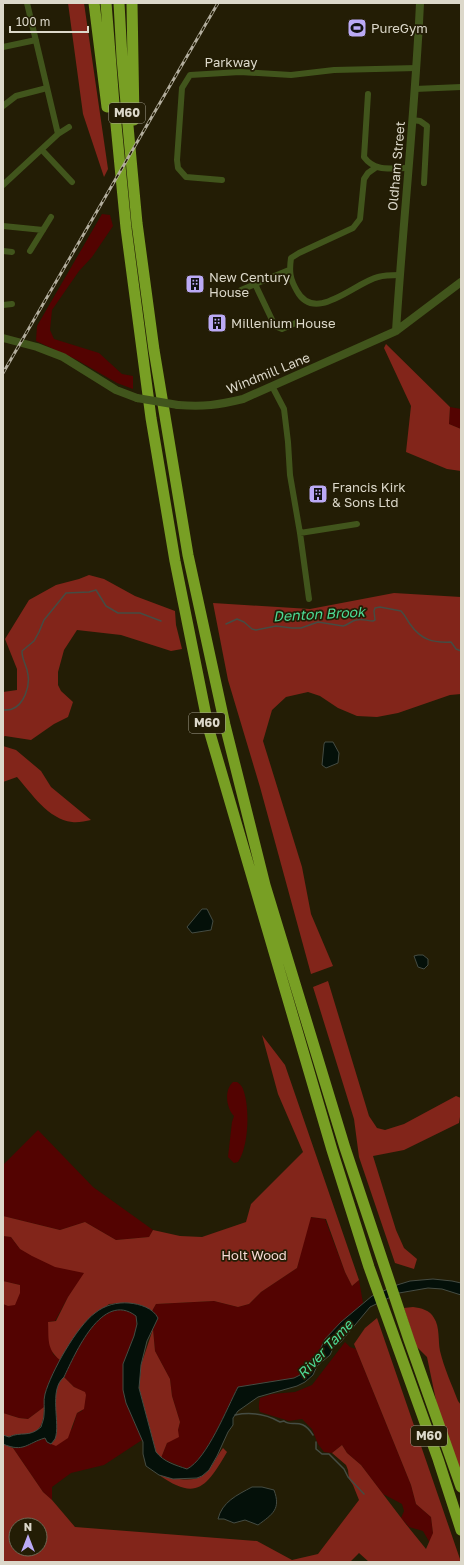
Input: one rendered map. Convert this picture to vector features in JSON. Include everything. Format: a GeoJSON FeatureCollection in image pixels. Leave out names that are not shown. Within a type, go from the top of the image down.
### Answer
{"type":"FeatureCollection","features":[{"type":"Feature","properties":{"kind":"highway","name":"M60"},"geometry":{"type":"LineString","coordinates":[[94,3],[108,115],[119,163]]}},
{"type":"Feature","properties":{"kind":"highway","name":"M60"},"geometry":{"type":"LineString","coordinates":[[106,3],[119,163],[151,418],[175,561],[209,730],[332,1150],[369,1267],[395,1343],[438,1459],[461,1530]]}},
{"type":"Feature","properties":{"kind":"highway","name":"M60"},"geometry":{"type":"LineString","coordinates":[[119,3],[123,74],[137,223],[154,350],[188,556],[225,725],[265,885],[345,1148],[408,1340],[461,1487]]}},
{"type":"Feature","properties":{"kind":"highway","name":"M60"},"geometry":{"type":"LineString","coordinates":[[132,3],[137,223]]}},
{"type":"Feature","properties":{"kind":"street"},"geometry":{"type":"LineString","coordinates":[[27,3],[58,134]]}},
{"type":"Feature","properties":{"kind":"street","name":"Oldham Street"},"geometry":{"type":"LineString","coordinates":[[396,330],[407,168],[417,68],[420,3]]}},
{"type":"Feature","properties":{"kind":"street"},"geometry":{"type":"LineString","coordinates":[[3,47],[36,40]]}},
{"type":"Feature","properties":{"kind":"street","name":"Parkway"},"geometry":{"type":"LineString","coordinates":[[222,180],[186,177],[178,168],[177,160],[182,88],[190,75],[240,72],[291,75],[334,70],[417,68]]}},
{"type":"Feature","properties":{"kind":"street"},"geometry":{"type":"LineString","coordinates":[[415,89],[461,87]]}},
{"type":"Feature","properties":{"kind":"street"},"geometry":{"type":"LineString","coordinates":[[3,106],[16,96],[47,88]]}},
{"type":"Feature","properties":{"kind":"street"},"geometry":{"type":"LineString","coordinates":[[368,94],[364,157],[368,163],[375,168],[407,168]]}},
{"type":"Feature","properties":{"kind":"street"},"geometry":{"type":"LineString","coordinates":[[412,120],[420,121],[427,126],[424,183]]}},
{"type":"Feature","properties":{"kind":"street"},"geometry":{"type":"LineString","coordinates":[[3,185],[58,134],[69,127]]}},
{"type":"Feature","properties":{"kind":"street"},"geometry":{"type":"LineString","coordinates":[[42,150],[72,182]]}},
{"type":"Feature","properties":{"kind":"street"},"geometry":{"type":"LineString","coordinates":[[375,168],[368,173],[364,179],[360,219],[353,228],[291,258],[289,270],[293,283],[301,297],[311,304],[322,304],[377,277],[400,275]]}},
{"type":"Feature","properties":{"kind":"street"},"geometry":{"type":"LineString","coordinates":[[30,251],[51,217]]}},
{"type":"Feature","properties":{"kind":"street"},"geometry":{"type":"LineString","coordinates":[[3,226],[43,230]]}},
{"type":"Feature","properties":{"kind":"street"},"geometry":{"type":"LineString","coordinates":[[3,251],[12,252]]}},
{"type":"Feature","properties":{"kind":"street"},"geometry":{"type":"LineString","coordinates":[[241,290],[289,270]]}},
{"type":"Feature","properties":{"kind":"street","name":"Windmill Lane"},"geometry":{"type":"LineString","coordinates":[[3,338],[37,347],[63,357],[116,390],[137,398],[198,407],[218,405],[243,399],[396,330],[461,282]]}},
{"type":"Feature","properties":{"kind":"street"},"geometry":{"type":"LineString","coordinates":[[255,284],[276,326],[282,329],[298,322]]}},
{"type":"Feature","properties":{"kind":"street"},"geometry":{"type":"LineString","coordinates":[[3,304],[12,304]]}},
{"type":"Feature","properties":{"kind":"street"},"geometry":{"type":"LineString","coordinates":[[272,386],[284,409],[290,475],[300,532],[308,599]]}},
{"type":"Feature","properties":{"kind":"street"},"geometry":{"type":"LineString","coordinates":[[300,532],[357,524]]}},
{"type":"Feature","properties":{"kind":"shaded area"},"geometry":{"type":"Polygon","coordinates":[[[102,214],[110,215],[113,226],[92,257],[79,271],[52,310],[50,330],[54,339],[99,353],[122,374],[133,376],[133,389],[117,383],[77,360],[36,341],[37,326],[102,214]]]}},
{"type":"Feature","properties":{"kind":"shaded area"},"geometry":{"type":"Polygon","coordinates":[[[450,407],[461,409],[461,429],[449,424],[450,407]]]}},
{"type":"Feature","properties":{"kind":"shaded area"},"geometry":{"type":"Polygon","coordinates":[[[233,1082],[237,1082],[243,1088],[247,1106],[246,1137],[242,1155],[238,1162],[234,1163],[228,1157],[234,1116],[231,1113],[227,1099],[228,1090],[233,1082]]]}},
{"type":"Feature","properties":{"kind":"shaded area"},"geometry":{"type":"Polygon","coordinates":[[[38,1130],[93,1187],[153,1230],[149,1237],[116,1240],[85,1222],[60,1230],[3,1216],[3,1165],[38,1130]]]}},
{"type":"Feature","properties":{"kind":"shaded area"},"geometry":{"type":"Polygon","coordinates":[[[310,1217],[325,1219],[345,1272],[352,1286],[359,1280],[363,1303],[325,1339],[321,1351],[304,1367],[300,1375],[288,1380],[238,1387],[209,1444],[202,1455],[187,1469],[161,1458],[167,1443],[178,1430],[180,1422],[172,1396],[170,1379],[155,1351],[153,1329],[158,1318],[152,1311],[156,1304],[214,1301],[238,1307],[249,1304],[261,1292],[297,1268],[310,1217]]]}},
{"type":"Feature","properties":{"kind":"shaded area"},"geometry":{"type":"Polygon","coordinates":[[[3,1236],[11,1237],[20,1249],[85,1273],[68,1297],[55,1321],[48,1322],[53,1354],[60,1360],[45,1395],[44,1407],[28,1419],[3,1413],[3,1304],[8,1306],[20,1285],[3,1281],[3,1236]]]}},
{"type":"Feature","properties":{"kind":"shaded area"},"geometry":{"type":"Polygon","coordinates":[[[117,1309],[131,1312],[136,1316],[137,1324],[134,1336],[123,1364],[136,1425],[142,1440],[104,1465],[71,1473],[52,1487],[52,1500],[43,1492],[13,1448],[23,1447],[45,1438],[47,1442],[51,1444],[72,1429],[77,1413],[82,1411],[84,1392],[74,1387],[64,1377],[80,1344],[90,1329],[104,1315],[117,1309]]]}},
{"type":"Feature","properties":{"kind":"shaded area"},"geometry":{"type":"Polygon","coordinates":[[[345,1342],[350,1347],[356,1349],[411,1485],[416,1504],[431,1517],[433,1533],[430,1543],[423,1531],[409,1527],[401,1518],[404,1511],[402,1504],[383,1494],[361,1465],[347,1453],[342,1445],[332,1453],[324,1452],[318,1444],[312,1429],[302,1419],[289,1421],[260,1412],[260,1398],[272,1394],[295,1392],[312,1385],[345,1342]]]}},
{"type":"Feature","properties":{"kind":"green space"},"geometry":{"type":"Polygon","coordinates":[[[68,3],[84,3],[108,169],[104,177],[83,114],[68,3]]]}},
{"type":"Feature","properties":{"kind":"green space"},"geometry":{"type":"Polygon","coordinates":[[[386,344],[450,407],[449,424],[461,429],[461,471],[447,469],[406,452],[411,406],[384,348],[386,344]]]}},
{"type":"Feature","properties":{"kind":"green space"},"geometry":{"type":"Polygon","coordinates":[[[89,575],[104,579],[135,596],[175,611],[176,625],[182,649],[171,651],[121,635],[77,630],[64,650],[58,672],[58,685],[61,691],[73,702],[68,717],[54,724],[31,740],[5,736],[3,737],[3,692],[17,690],[17,669],[5,639],[29,600],[56,585],[89,575]]]}},
{"type":"Feature","properties":{"kind":"green space"},"geometry":{"type":"Polygon","coordinates":[[[394,593],[461,597],[461,694],[450,695],[398,713],[377,717],[357,716],[338,708],[320,696],[308,692],[286,697],[272,710],[263,741],[302,867],[311,914],[333,966],[311,974],[260,787],[228,680],[213,603],[310,609],[394,593]]]}},
{"type":"Feature","properties":{"kind":"green space"},"geometry":{"type":"Polygon","coordinates":[[[3,746],[16,750],[41,771],[51,787],[91,820],[74,822],[63,820],[55,816],[41,805],[17,777],[3,782],[3,746]]]}},
{"type":"Feature","properties":{"kind":"green space"},"geometry":{"type":"Polygon","coordinates":[[[328,981],[369,1116],[377,1128],[385,1130],[404,1124],[456,1096],[461,1098],[459,1123],[404,1150],[373,1156],[396,1230],[404,1248],[417,1259],[414,1269],[395,1263],[359,1157],[354,1119],[313,987],[328,981]]]}},
{"type":"Feature","properties":{"kind":"green space","name":"Holt Wood"},"geometry":{"type":"Polygon","coordinates":[[[262,1035],[285,1065],[359,1280],[352,1286],[345,1272],[326,1219],[311,1217],[297,1268],[261,1292],[249,1304],[238,1307],[214,1301],[156,1304],[152,1311],[140,1305],[128,1303],[109,1304],[81,1328],[60,1360],[52,1352],[50,1347],[48,1322],[56,1321],[68,1297],[84,1273],[55,1267],[20,1249],[11,1237],[3,1236],[3,1216],[60,1230],[85,1222],[116,1240],[149,1237],[153,1230],[180,1236],[202,1237],[246,1222],[251,1204],[303,1152],[278,1094],[262,1035]]]}},
{"type":"Feature","properties":{"kind":"green space"},"geometry":{"type":"Polygon","coordinates":[[[3,1281],[20,1285],[20,1293],[15,1305],[8,1306],[3,1304],[3,1281]]]}},
{"type":"Feature","properties":{"kind":"green space"},"geometry":{"type":"Polygon","coordinates":[[[413,1307],[428,1311],[436,1322],[439,1347],[442,1357],[458,1401],[461,1405],[461,1472],[438,1410],[427,1357],[416,1346],[404,1308],[413,1307]]]}},
{"type":"Feature","properties":{"kind":"green space"},"geometry":{"type":"Polygon","coordinates":[[[377,1318],[461,1562],[369,1562],[359,1553],[350,1562],[3,1562],[3,1444],[13,1448],[43,1492],[52,1500],[75,1527],[257,1541],[292,1560],[318,1554],[359,1500],[349,1479],[346,1465],[332,1453],[342,1445],[347,1453],[361,1465],[426,1549],[433,1533],[431,1517],[416,1504],[411,1485],[354,1344],[365,1328],[377,1318]]]}},
{"type":"Feature","properties":{"kind":"green space"},"geometry":{"type":"Polygon","coordinates":[[[153,1329],[155,1351],[170,1379],[172,1396],[180,1422],[178,1430],[179,1437],[167,1443],[161,1458],[156,1452],[139,1388],[141,1365],[153,1329]]]}},
{"type":"Feature","properties":{"kind":"green space"},"geometry":{"type":"Polygon","coordinates":[[[64,1377],[74,1387],[85,1392],[86,1395],[84,1409],[77,1413],[68,1438],[56,1446],[51,1444],[55,1439],[57,1425],[56,1398],[59,1382],[64,1377]]]}},
{"type":"Feature","properties":{"kind":"green space"},"geometry":{"type":"Polygon","coordinates":[[[44,1407],[42,1422],[35,1432],[9,1437],[3,1435],[3,1413],[28,1419],[44,1407]]]}},
{"type":"Feature","properties":{"kind":"green space"},"geometry":{"type":"Polygon","coordinates":[[[223,1448],[227,1452],[220,1464],[206,1482],[199,1487],[191,1489],[182,1487],[159,1475],[187,1480],[198,1478],[208,1470],[223,1448]]]}},
{"type":"Feature","properties":{"kind":"water"},"geometry":{"type":"Polygon","coordinates":[[[325,742],[333,742],[339,753],[338,763],[326,768],[322,765],[325,742]]]}},
{"type":"Feature","properties":{"kind":"water"},"geometry":{"type":"Polygon","coordinates":[[[202,909],[207,909],[213,921],[211,930],[192,933],[187,927],[202,909]]]}},
{"type":"Feature","properties":{"kind":"water"},"geometry":{"type":"Polygon","coordinates":[[[423,955],[428,959],[428,965],[424,969],[418,967],[414,956],[423,955]]]}},
{"type":"Feature","properties":{"kind":"water","name":"River Tame"},"geometry":{"type":"Polygon","coordinates":[[[433,1279],[461,1283],[461,1295],[442,1289],[428,1288],[399,1293],[370,1307],[340,1343],[334,1346],[330,1355],[317,1366],[313,1375],[305,1382],[297,1386],[258,1397],[238,1411],[233,1418],[233,1425],[209,1470],[197,1478],[173,1479],[159,1475],[146,1466],[143,1454],[143,1442],[126,1403],[123,1390],[123,1364],[137,1324],[136,1316],[124,1310],[112,1311],[101,1318],[91,1328],[75,1354],[64,1377],[59,1383],[56,1398],[56,1433],[55,1439],[51,1444],[47,1442],[45,1438],[16,1448],[3,1444],[3,1435],[9,1437],[17,1434],[29,1433],[41,1427],[44,1416],[45,1394],[59,1362],[80,1328],[95,1313],[107,1306],[120,1303],[137,1304],[150,1309],[158,1318],[147,1341],[141,1365],[139,1388],[156,1452],[166,1461],[187,1469],[202,1455],[209,1444],[238,1387],[294,1378],[300,1375],[304,1367],[318,1354],[325,1339],[341,1322],[372,1296],[410,1281],[433,1279]]]}},
{"type":"Feature","properties":{"kind":"water"},"geometry":{"type":"Polygon","coordinates":[[[252,1487],[262,1487],[274,1490],[277,1502],[276,1507],[268,1518],[258,1525],[245,1520],[234,1523],[224,1519],[218,1519],[223,1508],[231,1500],[252,1487]]]}},
{"type":"Feature","properties":{"kind":"waterway","name":"Denton Brook"},"geometry":{"type":"LineString","coordinates":[[3,710],[10,710],[16,707],[23,699],[27,690],[28,679],[22,651],[34,641],[44,620],[66,593],[89,592],[96,590],[106,606],[118,613],[140,613],[161,621]]}},
{"type":"Feature","properties":{"kind":"waterway","name":"Denton Brook"},"geometry":{"type":"LineString","coordinates":[[226,624],[237,619],[256,630],[276,626],[301,628],[318,622],[343,626],[358,619],[375,620],[375,608],[380,607],[401,611],[414,629],[423,637],[433,641],[451,642],[456,649],[461,651]]}},
{"type":"Feature","properties":{"kind":"waterway"},"geometry":{"type":"LineString","coordinates":[[235,1415],[258,1414],[280,1422],[284,1421],[287,1423],[301,1424],[309,1429],[313,1435]]}},
{"type":"Feature","properties":{"kind":"waterway"},"geometry":{"type":"LineString","coordinates":[[316,1442],[316,1449],[322,1454],[329,1454],[344,1469],[348,1477],[364,1494]]}},
{"type":"Feature","properties":{"kind":"railway"},"geometry":{"type":"LineString","coordinates":[[3,373],[218,3]]}},
{"type":"Feature","properties":{"kind":"place","name":"PureGym"},"geometry":{"type":"Point","coordinates":[357,28]}},
{"type":"Feature","properties":{"kind":"place","name":"New Century House"},"geometry":{"type":"Point","coordinates":[195,284]}},
{"type":"Feature","properties":{"kind":"place","name":"Millenium House"},"geometry":{"type":"Point","coordinates":[217,323]}},
{"type":"Feature","properties":{"kind":"place","name":"Francis Kirk & Sons Ltd"},"geometry":{"type":"Point","coordinates":[318,494]}}]}
